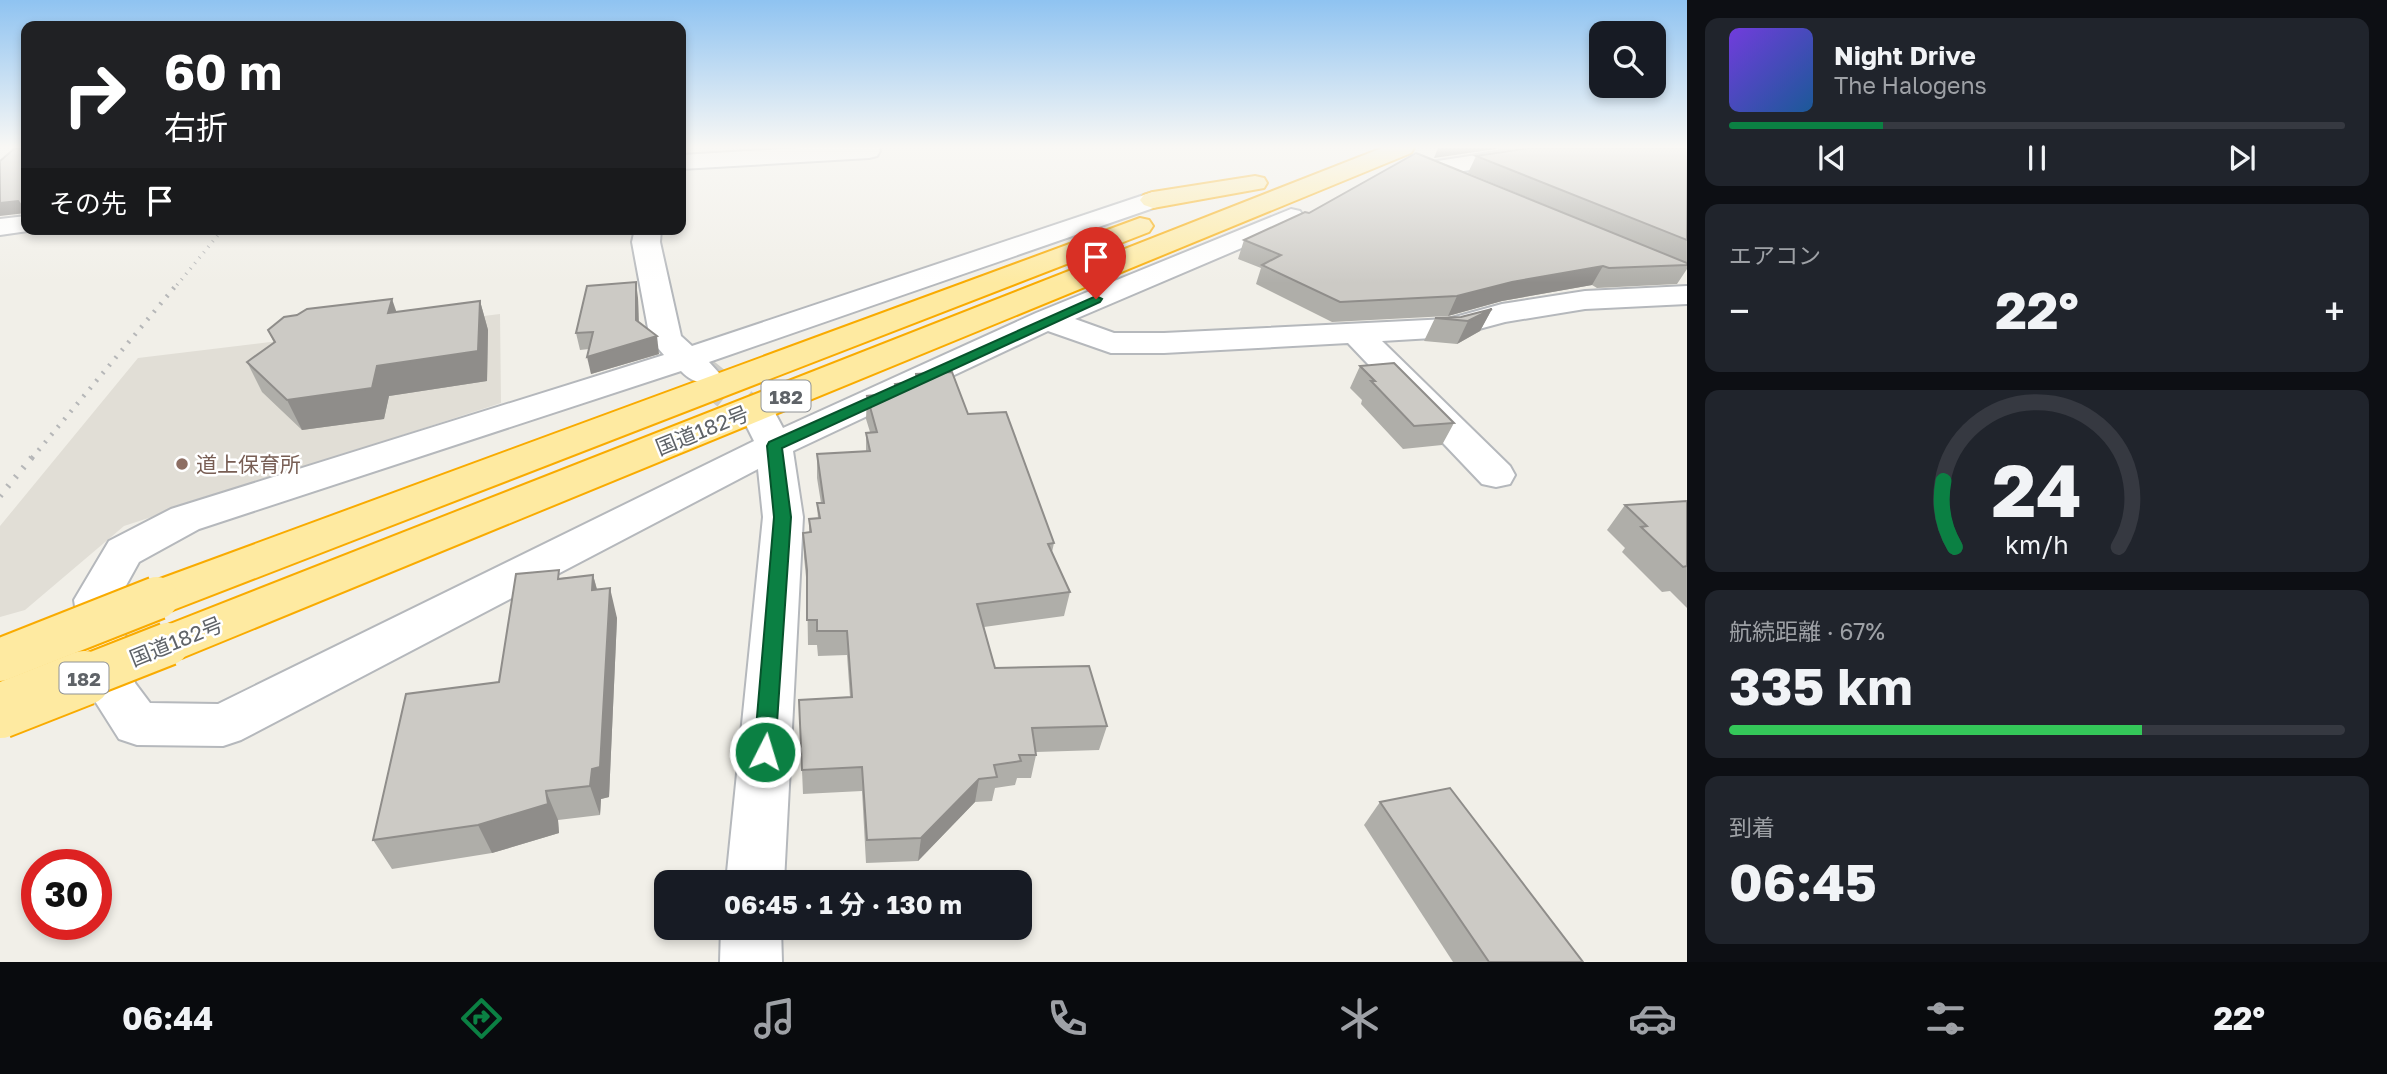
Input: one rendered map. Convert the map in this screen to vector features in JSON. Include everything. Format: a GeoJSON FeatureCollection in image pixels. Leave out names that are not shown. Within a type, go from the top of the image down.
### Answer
{"type":"FeatureCollection","features":[{"type":"Feature","properties":{"kind":"highway"},"geometry":{"type":"LineString","coordinates":[[1153,200],[1196,193]]}},
{"type":"Feature","properties":{"kind":"highway","name":"国道182号"},"geometry":{"type":"LineString","coordinates":[[0,660],[157,598],[1229,193]]}},
{"type":"Feature","properties":{"kind":"highway","name":"国道182号"},"geometry":{"type":"LineString","coordinates":[[0,712],[1295,204],[1317,193]]}},
{"type":"Feature","properties":{"kind":"street"},"geometry":{"type":"LineString","coordinates":[[1153,200],[693,366],[185,519],[124,552],[96,600],[112,690],[137,724],[223,725],[768,433],[1047,320],[1295,204]]}},
{"type":"Feature","properties":{"kind":"street"},"geometry":{"type":"LineString","coordinates":[[0,226],[21,224]]}},
{"type":"Feature","properties":{"kind":"street"},"geometry":{"type":"LineString","coordinates":[[647,235],[646,242],[666,339],[693,366]]}},
{"type":"Feature","properties":{"kind":"street"},"geometry":{"type":"LineString","coordinates":[[1047,320],[1111,343],[1449,328],[1502,313],[1584,300],[1687,295]]}},
{"type":"Feature","properties":{"kind":"street"},"geometry":{"type":"LineString","coordinates":[[1355,332],[1496,475]]}},
{"type":"Feature","properties":{"kind":"street"},"geometry":{"type":"LineString","coordinates":[[756,870],[783,517],[768,433]]}},
{"type":"Feature","properties":{"kind":"street"},"geometry":{"type":"LineString","coordinates":[[751,940],[751,962]]}},
{"type":"Feature","properties":{"kind":"shaded area","name":"道上保育所"},"geometry":{"type":"Polygon","coordinates":[[[500,314],[501,403],[124,526],[25,610],[0,617],[0,526],[138,358],[500,314]]]}},
{"type":"Feature","properties":{"kind":"building"},"geometry":{"type":"Polygon","coordinates":[[[0,193],[21,193],[21,205],[18,201],[0,203],[0,193]]]}},
{"type":"Feature","properties":{"kind":"building"},"geometry":{"type":"Polygon","coordinates":[[[1345,193],[1514,193],[1687,265],[1603,266],[1512,282],[1457,296],[1340,302],[1262,265],[1281,255],[1244,240],[1305,212],[1309,213],[1345,193]]]}},
{"type":"Feature","properties":{"kind":"building"},"geometry":{"type":"Polygon","coordinates":[[[1569,193],[1687,193],[1687,240],[1569,193]]]}},
{"type":"Feature","properties":{"kind":"building"},"geometry":{"type":"Polygon","coordinates":[[[636,282],[636,320],[657,336],[587,357],[593,332],[576,333],[587,286],[636,282]]]}},
{"type":"Feature","properties":{"kind":"building"},"geometry":{"type":"Polygon","coordinates":[[[392,299],[388,313],[480,301],[478,351],[377,366],[372,388],[287,400],[247,362],[275,342],[268,330],[284,317],[297,315],[307,309],[392,299]]]}},
{"type":"Feature","properties":{"kind":"building"},"geometry":{"type":"Polygon","coordinates":[[[1492,309],[1468,321],[1435,318],[1461,317],[1492,309]]]}},
{"type":"Feature","properties":{"kind":"building"},"geometry":{"type":"Polygon","coordinates":[[[1394,363],[1454,423],[1414,426],[1360,366],[1394,363]]]}},
{"type":"Feature","properties":{"kind":"building"},"geometry":{"type":"Polygon","coordinates":[[[952,372],[968,414],[1006,412],[1054,543],[1048,544],[1070,592],[977,604],[995,668],[1089,666],[1107,726],[1032,728],[1036,755],[1019,755],[1021,761],[994,765],[997,777],[979,779],[921,838],[867,840],[862,767],[802,770],[799,700],[852,697],[847,631],[817,631],[817,620],[807,620],[807,570],[803,533],[811,532],[809,519],[820,518],[817,503],[824,503],[817,454],[870,451],[866,433],[877,432],[867,396],[898,393],[895,384],[917,381],[916,374],[952,372]]]}},
{"type":"Feature","properties":{"kind":"building"},"geometry":{"type":"Polygon","coordinates":[[[1687,501],[1687,566],[1683,567],[1641,527],[1647,526],[1625,505],[1687,501]]]}},
{"type":"Feature","properties":{"kind":"building"},"geometry":{"type":"Polygon","coordinates":[[[559,570],[558,579],[593,575],[592,590],[610,588],[600,767],[592,769],[590,786],[546,791],[548,804],[478,825],[373,840],[406,694],[499,682],[516,574],[559,570]]]}},
{"type":"Feature","properties":{"kind":"building"},"geometry":{"type":"Polygon","coordinates":[[[1450,788],[1583,962],[1489,962],[1380,802],[1450,788]]]}},
{"type":"Feature","properties":{"kind":"tunnel"},"geometry":{"type":"LineString","coordinates":[[702,373],[762,421]]}},
{"type":"Feature","properties":{"kind":"railway"},"geometry":{"type":"LineString","coordinates":[[177,285],[218,235]]}},
{"type":"Feature","properties":{"kind":"railway"},"geometry":{"type":"LineString","coordinates":[[32,458],[178,283]]}},
{"type":"Feature","properties":{"kind":"railway"},"geometry":{"type":"LineString","coordinates":[[0,496],[33,456]]}},
{"type":"Feature","properties":{"kind":"place","name":"道上保育所"},"geometry":{"type":"Point","coordinates":[182,464]}},
{"type":"Feature","properties":{"kind":"route"},"geometry":{"type":"LineString","coordinates":[[765,752],[783,517],[774,446],[1096,299]]}}]}
